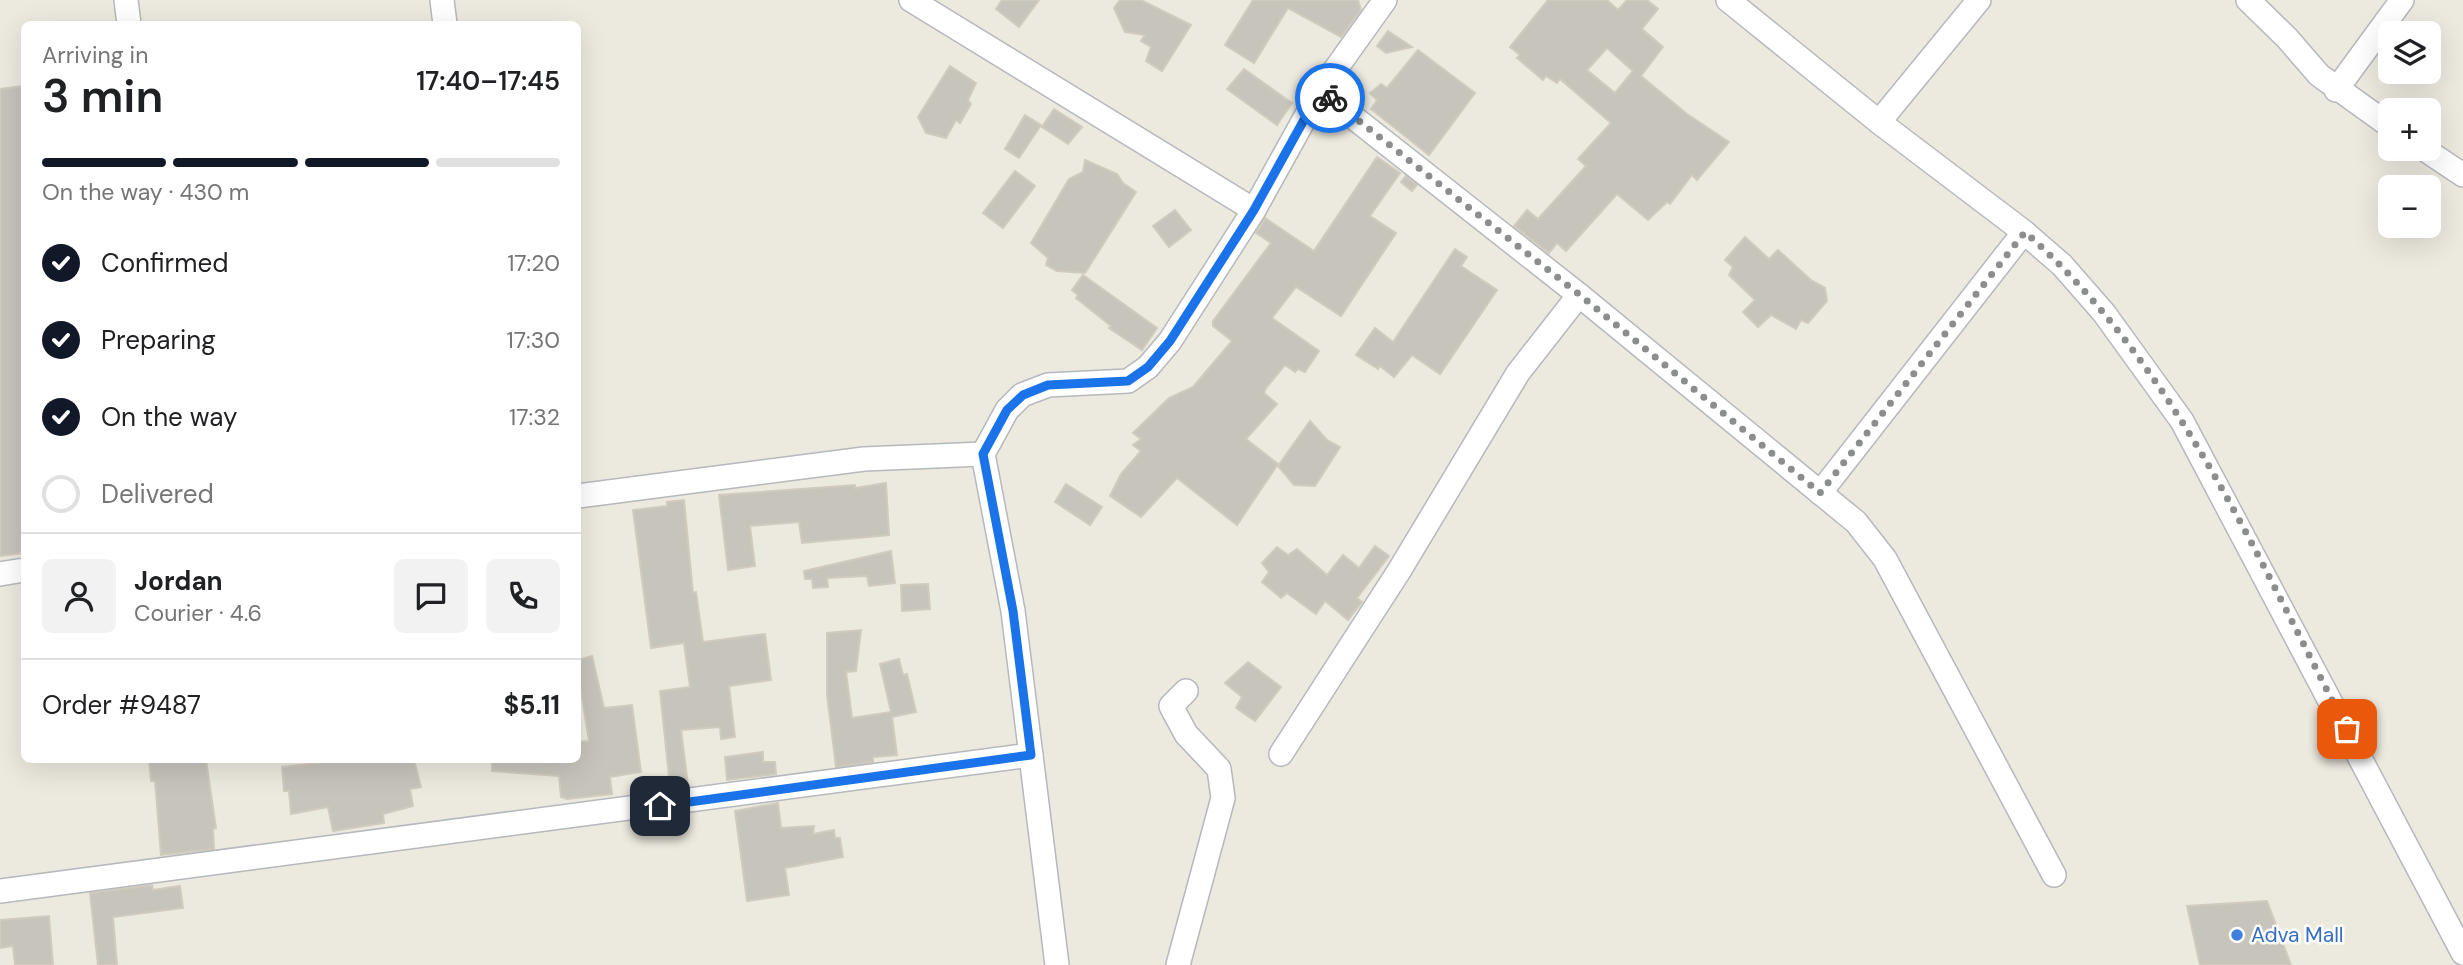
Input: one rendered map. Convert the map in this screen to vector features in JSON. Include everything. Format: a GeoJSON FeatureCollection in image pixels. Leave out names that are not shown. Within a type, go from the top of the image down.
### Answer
{"type":"FeatureCollection","features":[{"type":"Feature","properties":{"kind":"street"},"geometry":{"type":"LineString","coordinates":[[126,0],[129,21]]}},
{"type":"Feature","properties":{"kind":"street"},"geometry":{"type":"LineString","coordinates":[[442,0],[445,21]]}},
{"type":"Feature","properties":{"kind":"street"},"geometry":{"type":"LineString","coordinates":[[911,0],[1254,210]]}},
{"type":"Feature","properties":{"kind":"street"},"geometry":{"type":"LineString","coordinates":[[1057,965],[1013,611],[983,454],[1007,410],[1023,395],[1048,385],[1128,381],[1148,367],[1170,341],[1254,210],[1320,91],[1385,0]]}},
{"type":"Feature","properties":{"kind":"street"},"geometry":{"type":"LineString","coordinates":[[1728,0],[1879,122],[2025,232],[2062,265],[2104,313],[2182,421],[2248,540],[2463,953]]}},
{"type":"Feature","properties":{"kind":"street"},"geometry":{"type":"LineString","coordinates":[[1879,122],[1979,0]]}},
{"type":"Feature","properties":{"kind":"street"},"geometry":{"type":"LineString","coordinates":[[2248,0],[2336,90],[2378,118]]}},
{"type":"Feature","properties":{"kind":"street"},"geometry":{"type":"LineString","coordinates":[[2336,90],[2402,0]]}},
{"type":"Feature","properties":{"kind":"street"},"geometry":{"type":"LineString","coordinates":[[1320,91],[1580,295],[1856,522],[1885,559],[2054,875]]}},
{"type":"Feature","properties":{"kind":"street"},"geometry":{"type":"LineString","coordinates":[[2441,160],[2463,175]]}},
{"type":"Feature","properties":{"kind":"street"},"geometry":{"type":"LineString","coordinates":[[1820,493],[2025,232]]}},
{"type":"Feature","properties":{"kind":"street"},"geometry":{"type":"LineString","coordinates":[[1281,754],[1399,571],[1518,373],[1580,295]]}},
{"type":"Feature","properties":{"kind":"street"},"geometry":{"type":"LineString","coordinates":[[581,496],[864,459],[983,454]]}},
{"type":"Feature","properties":{"kind":"street"},"geometry":{"type":"LineString","coordinates":[[0,574],[21,570]]}},
{"type":"Feature","properties":{"kind":"street"},"geometry":{"type":"LineString","coordinates":[[1178,965],[1223,798],[1219,769],[1185,734],[1171,706],[1185,691]]}},
{"type":"Feature","properties":{"kind":"street"},"geometry":{"type":"LineString","coordinates":[[0,891],[1031,755]]}},
{"type":"Feature","properties":{"kind":"building"},"geometry":{"type":"Polygon","coordinates":[[[1002,0],[1039,0],[1019,27],[996,9],[1002,0]]]}},
{"type":"Feature","properties":{"kind":"building"},"geometry":{"type":"Polygon","coordinates":[[[1120,0],[1141,0],[1191,25],[1162,71],[1146,61],[1151,47],[1141,41],[1145,35],[1125,32],[1114,8],[1120,0]]]}},
{"type":"Feature","properties":{"kind":"building"},"geometry":{"type":"Polygon","coordinates":[[[1253,0],[1358,0],[1361,10],[1341,37],[1288,8],[1254,63],[1225,45],[1253,0]]]}},
{"type":"Feature","properties":{"kind":"building"},"geometry":{"type":"Polygon","coordinates":[[[1548,0],[1607,0],[1618,10],[1627,0],[1647,0],[1658,9],[1642,29],[1663,47],[1641,76],[1687,114],[1729,142],[1697,180],[1692,175],[1670,204],[1667,202],[1648,220],[1617,194],[1566,251],[1557,243],[1549,253],[1514,226],[1527,210],[1538,219],[1586,166],[1578,159],[1611,123],[1560,79],[1557,83],[1546,76],[1543,80],[1517,58],[1520,55],[1510,47],[1548,0]],[[1607,48],[1587,70],[1615,93],[1633,71],[1607,48]]]}},
{"type":"Feature","properties":{"kind":"building"},"geometry":{"type":"Polygon","coordinates":[[[1388,31],[1412,47],[1386,53],[1377,46],[1388,31]]]}},
{"type":"Feature","properties":{"kind":"building"},"geometry":{"type":"Polygon","coordinates":[[[1418,50],[1475,93],[1429,155],[1371,109],[1377,100],[1370,93],[1381,84],[1387,88],[1418,50]]]}},
{"type":"Feature","properties":{"kind":"building"},"geometry":{"type":"Polygon","coordinates":[[[950,66],[976,83],[968,100],[971,104],[960,123],[956,120],[946,138],[926,133],[918,117],[950,66]]]}},
{"type":"Feature","properties":{"kind":"building"},"geometry":{"type":"Polygon","coordinates":[[[1244,69],[1292,103],[1277,125],[1227,89],[1244,69]]]}},
{"type":"Feature","properties":{"kind":"building"},"geometry":{"type":"Polygon","coordinates":[[[21,86],[21,553],[0,556],[0,89],[21,86]]]}},
{"type":"Feature","properties":{"kind":"building"},"geometry":{"type":"Polygon","coordinates":[[[1054,109],[1082,127],[1068,144],[1042,127],[1054,109]]]}},
{"type":"Feature","properties":{"kind":"building"},"geometry":{"type":"Polygon","coordinates":[[[1025,115],[1041,125],[1019,158],[1005,149],[1025,115]]]}},
{"type":"Feature","properties":{"kind":"building"},"geometry":{"type":"Polygon","coordinates":[[[1377,157],[1400,173],[1370,216],[1396,233],[1341,316],[1296,287],[1272,318],[1319,351],[1305,372],[1298,369],[1295,372],[1285,365],[1266,388],[1264,393],[1277,404],[1246,439],[1278,464],[1237,525],[1177,478],[1141,517],[1110,496],[1121,474],[1141,451],[1133,445],[1141,439],[1133,433],[1169,398],[1193,387],[1232,341],[1213,326],[1213,321],[1271,243],[1256,233],[1265,218],[1314,251],[1377,157]]]}},
{"type":"Feature","properties":{"kind":"building"},"geometry":{"type":"Polygon","coordinates":[[[1085,160],[1117,174],[1123,183],[1136,192],[1085,273],[1057,271],[1046,265],[1048,258],[1031,243],[1069,179],[1083,172],[1085,160]]]}},
{"type":"Feature","properties":{"kind":"building"},"geometry":{"type":"Polygon","coordinates":[[[1015,171],[1035,186],[1003,228],[983,213],[1015,171]]]}},
{"type":"Feature","properties":{"kind":"building"},"geometry":{"type":"Polygon","coordinates":[[[1406,176],[1417,185],[1412,191],[1401,182],[1406,176]]]}},
{"type":"Feature","properties":{"kind":"building"},"geometry":{"type":"Polygon","coordinates":[[[1175,210],[1191,230],[1169,247],[1153,226],[1175,210]]]}},
{"type":"Feature","properties":{"kind":"building"},"geometry":{"type":"Polygon","coordinates":[[[1745,237],[1769,259],[1778,250],[1811,280],[1825,288],[1827,301],[1808,323],[1801,320],[1796,329],[1771,315],[1758,327],[1743,312],[1755,300],[1729,275],[1733,267],[1725,260],[1745,237]]]}},
{"type":"Feature","properties":{"kind":"building"},"geometry":{"type":"Polygon","coordinates":[[[1455,249],[1467,257],[1461,266],[1497,290],[1440,374],[1412,355],[1394,377],[1380,366],[1378,369],[1356,355],[1375,328],[1393,342],[1455,249]]]}},
{"type":"Feature","properties":{"kind":"building"},"geometry":{"type":"Polygon","coordinates":[[[1083,275],[1157,328],[1142,350],[1109,328],[1111,326],[1076,298],[1078,295],[1072,290],[1083,275]]]}},
{"type":"Feature","properties":{"kind":"building"},"geometry":{"type":"Polygon","coordinates":[[[1310,421],[1327,440],[1340,447],[1315,486],[1294,485],[1278,466],[1310,421]]]}},
{"type":"Feature","properties":{"kind":"building"},"geometry":{"type":"Polygon","coordinates":[[[886,483],[889,535],[802,543],[799,522],[750,526],[755,566],[728,570],[719,495],[855,485],[855,488],[886,483]]]}},
{"type":"Feature","properties":{"kind":"building"},"geometry":{"type":"Polygon","coordinates":[[[1066,484],[1102,507],[1090,525],[1055,502],[1066,484]]]}},
{"type":"Feature","properties":{"kind":"building"},"geometry":{"type":"Polygon","coordinates":[[[684,500],[693,593],[696,592],[703,642],[765,634],[771,680],[729,686],[735,737],[721,739],[720,727],[681,730],[688,785],[670,786],[660,691],[690,687],[684,643],[651,648],[633,510],[667,506],[667,502],[684,500]]]}},
{"type":"Feature","properties":{"kind":"building"},"geometry":{"type":"Polygon","coordinates":[[[1375,546],[1389,556],[1357,598],[1362,602],[1348,620],[1325,601],[1316,614],[1287,593],[1281,598],[1262,582],[1269,572],[1262,563],[1277,547],[1288,555],[1297,549],[1327,575],[1343,555],[1359,568],[1375,546]]]}},
{"type":"Feature","properties":{"kind":"building"},"geometry":{"type":"Polygon","coordinates":[[[891,551],[895,583],[869,586],[867,576],[827,578],[828,587],[813,588],[812,579],[805,579],[804,571],[891,551]]]}},
{"type":"Feature","properties":{"kind":"building"},"geometry":{"type":"Polygon","coordinates":[[[928,584],[930,609],[902,611],[901,585],[928,584]]]}},
{"type":"Feature","properties":{"kind":"building"},"geometry":{"type":"Polygon","coordinates":[[[861,630],[856,671],[846,672],[852,718],[891,712],[880,664],[899,659],[903,675],[907,674],[916,712],[892,717],[897,755],[873,757],[873,762],[836,767],[827,695],[827,633],[861,630]]]}},
{"type":"Feature","properties":{"kind":"building"},"geometry":{"type":"Polygon","coordinates":[[[592,656],[604,708],[632,705],[641,772],[610,777],[612,794],[567,799],[561,797],[559,776],[492,771],[492,763],[581,763],[581,742],[589,741],[581,690],[581,659],[592,656]]]}},
{"type":"Feature","properties":{"kind":"building"},"geometry":{"type":"Polygon","coordinates":[[[1248,662],[1281,687],[1255,721],[1236,708],[1242,697],[1225,683],[1248,662]]]}},
{"type":"Feature","properties":{"kind":"building"},"geometry":{"type":"Polygon","coordinates":[[[763,752],[763,762],[775,762],[776,774],[727,780],[725,757],[763,752]]]}},
{"type":"Feature","properties":{"kind":"building"},"geometry":{"type":"Polygon","coordinates":[[[149,763],[206,763],[216,828],[213,829],[214,849],[161,855],[155,781],[151,781],[149,763]]]}},
{"type":"Feature","properties":{"kind":"building"},"geometry":{"type":"Polygon","coordinates":[[[319,763],[415,763],[421,787],[410,789],[413,806],[383,814],[384,823],[333,831],[328,807],[291,814],[289,791],[284,791],[282,767],[319,763]]]}},
{"type":"Feature","properties":{"kind":"building"},"geometry":{"type":"Polygon","coordinates":[[[778,803],[781,828],[814,826],[813,834],[834,830],[835,838],[840,838],[843,857],[785,868],[789,895],[747,901],[735,811],[778,803]]]}},
{"type":"Feature","properties":{"kind":"building"},"geometry":{"type":"Polygon","coordinates":[[[152,885],[153,890],[180,886],[183,908],[113,917],[117,965],[98,965],[90,893],[152,885]]]}},
{"type":"Feature","properties":{"kind":"building","name":"Adva Mall"},"geometry":{"type":"Polygon","coordinates":[[[2267,901],[2291,965],[2200,965],[2187,906],[2267,901]]]}},
{"type":"Feature","properties":{"kind":"building"},"geometry":{"type":"Polygon","coordinates":[[[49,916],[53,965],[15,965],[13,946],[0,948],[0,920],[49,916]]]}},
{"type":"Feature","properties":{"kind":"way so far"},"geometry":{"type":"LineString","coordinates":[[1330,98],[1580,295],[1820,493],[2025,232],[2062,265],[2104,313],[2182,421],[2347,729]]}},
{"type":"Feature","properties":{"kind":"place","name":"Adva Mall"},"geometry":{"type":"Point","coordinates":[2237,935]}},
{"type":"Feature","properties":{"kind":"route"},"geometry":{"type":"LineString","coordinates":[[660,806],[1031,755],[1013,611],[983,454],[1007,410],[1023,395],[1048,385],[1128,381],[1148,367],[1170,341],[1254,210],[1320,91],[1330,98]]}}]}
